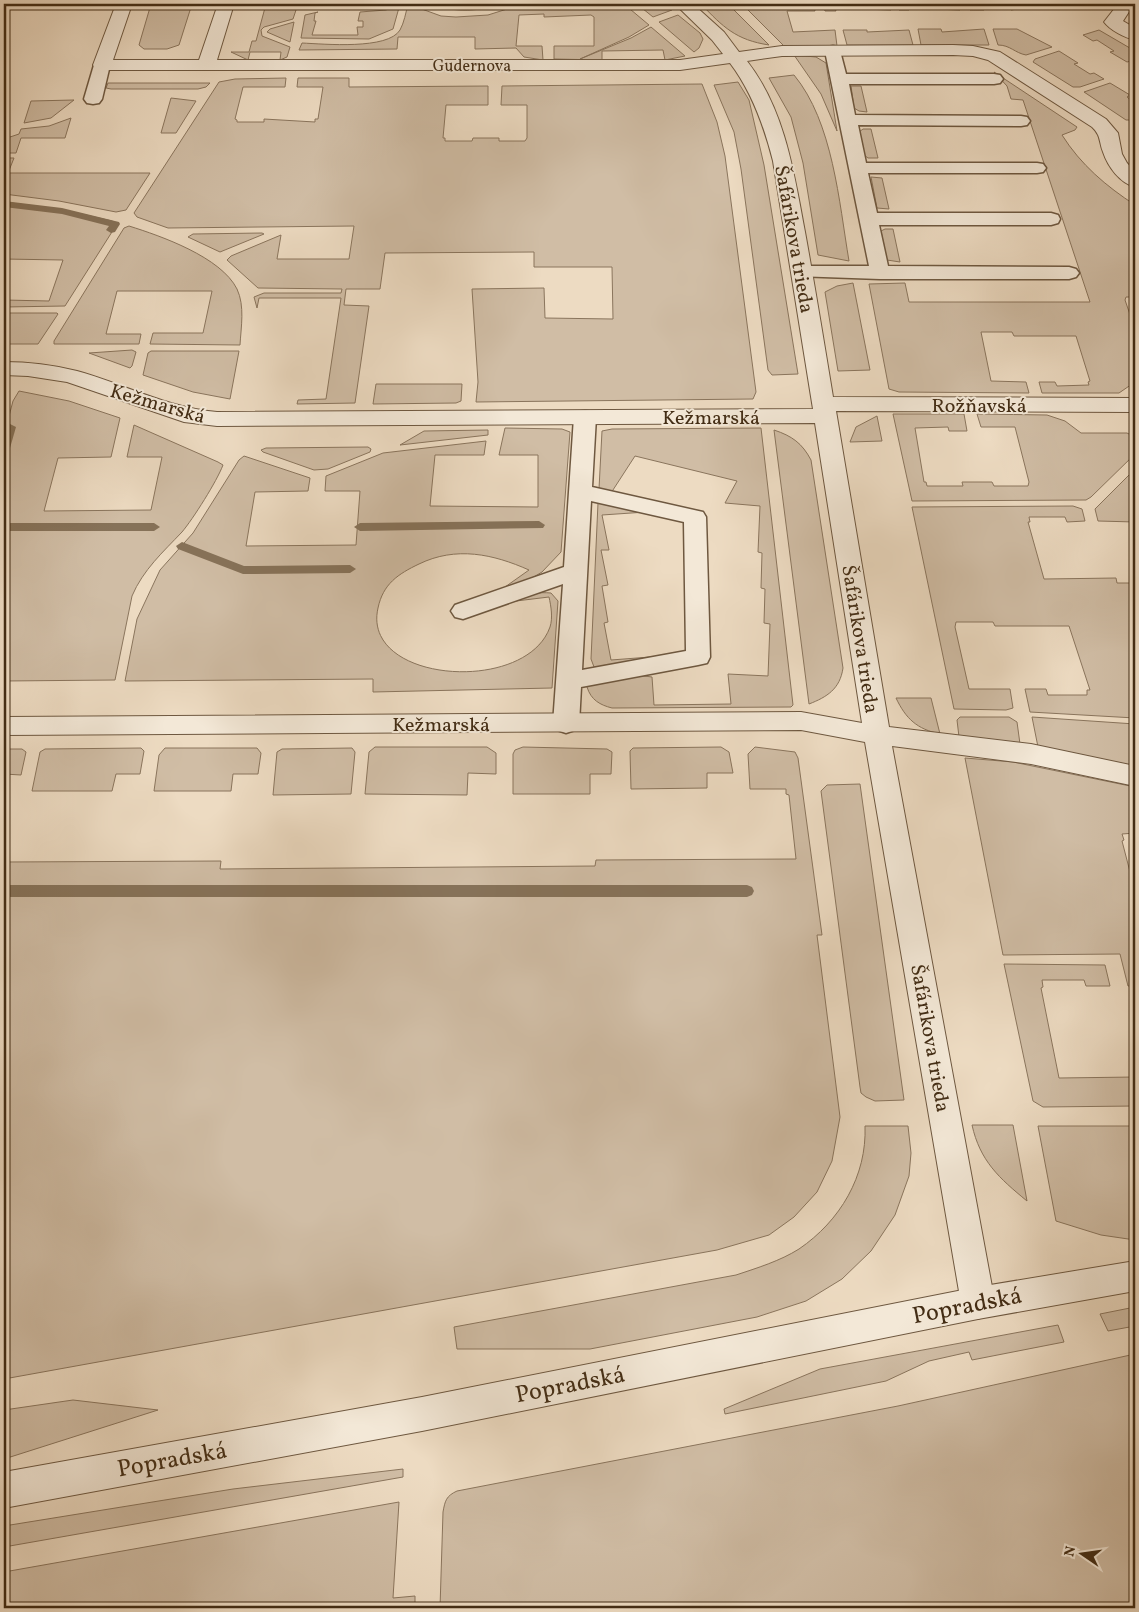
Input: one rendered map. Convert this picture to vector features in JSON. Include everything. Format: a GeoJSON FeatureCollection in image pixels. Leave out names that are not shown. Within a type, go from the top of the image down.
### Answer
{"type":"FeatureCollection","features":[{"type":"Feature","properties":{"kind":"street"},"geometry":{"type":"LineString","coordinates":[[102,66],[124,4]]}},
{"type":"Feature","properties":{"kind":"street"},"geometry":{"type":"LineString","coordinates":[[206,65],[226,4]]}},
{"type":"Feature","properties":{"kind":"street","name":"Šafárikova trieda"},"geometry":{"type":"LineString","coordinates":[[683,4],[718,36],[737,58],[752,82],[774,130],[782,161],[802,272],[877,735],[978,1303]]}},
{"type":"Feature","properties":{"kind":"street"},"geometry":{"type":"LineString","coordinates":[[1126,4],[1113,22],[1135,36]]}},
{"type":"Feature","properties":{"kind":"street","name":"Gudernova"},"geometry":{"type":"LineString","coordinates":[[102,66],[680,65],[782,51],[963,50],[994,56],[1099,123],[1109,133],[1110,147],[1116,162],[1135,181]]}},
{"type":"Feature","properties":{"kind":"street","name":"Kežmarská"},"geometry":{"type":"LineString","coordinates":[[4,369],[28,369],[71,376],[192,417],[218,419],[585,417],[824,410]]}},
{"type":"Feature","properties":{"kind":"street","name":"Rožňavská"},"geometry":{"type":"LineString","coordinates":[[824,410],[1135,406]]}},
{"type":"Feature","properties":{"kind":"street","name":"Kežmarská"},"geometry":{"type":"LineString","coordinates":[[4,726],[566,724],[801,721],[877,735]]}},
{"type":"Feature","properties":{"kind":"street"},"geometry":{"type":"LineString","coordinates":[[877,735],[1031,754],[1135,776]]}},
{"type":"Feature","properties":{"kind":"street","name":"Popradská"},"geometry":{"type":"LineString","coordinates":[[4,1490],[422,1414],[978,1303],[1135,1276]]}},
{"type":"Feature","properties":{"kind":"lane"},"geometry":{"type":"LineString","coordinates":[[833,51],[880,273]]}},
{"type":"Feature","properties":{"kind":"lane"},"geometry":{"type":"LineString","coordinates":[[93,99],[102,66]]}},
{"type":"Feature","properties":{"kind":"lane"},"geometry":{"type":"LineString","coordinates":[[838,79],[994,79]]}},
{"type":"Feature","properties":{"kind":"lane"},"geometry":{"type":"LineString","coordinates":[[847,120],[1021,121]]}},
{"type":"Feature","properties":{"kind":"lane"},"geometry":{"type":"LineString","coordinates":[[858,168],[1037,168]]}},
{"type":"Feature","properties":{"kind":"lane"},"geometry":{"type":"LineString","coordinates":[[868,219],[1051,219]]}},
{"type":"Feature","properties":{"kind":"lane"},"geometry":{"type":"LineString","coordinates":[[802,272],[1069,273]]}},
{"type":"Feature","properties":{"kind":"lane"},"geometry":{"type":"LineString","coordinates":[[566,724],[585,417]]}},
{"type":"Feature","properties":{"kind":"lane"},"geometry":{"type":"LineString","coordinates":[[568,681],[698,658],[695,517],[580,491]]}},
{"type":"Feature","properties":{"kind":"lane"},"geometry":{"type":"LineString","coordinates":[[463,611],[575,571]]}},
{"type":"Feature","properties":{"kind":"shaded area"},"geometry":{"type":"Polygon","coordinates":[[[151,4],[192,4],[179,45],[167,49],[144,49],[139,45],[151,4]]]}},
{"type":"Feature","properties":{"kind":"shaded area"},"geometry":{"type":"Polygon","coordinates":[[[266,4],[298,4],[293,19],[264,27],[261,30],[262,36],[290,47],[287,57],[280,60],[281,52],[250,52],[248,60],[231,52],[249,52],[252,41],[256,41],[266,4]]]}},
{"type":"Feature","properties":{"kind":"shaded area"},"geometry":{"type":"Polygon","coordinates":[[[400,4],[393,29],[369,39],[301,38],[305,15],[318,12],[315,13],[314,21],[316,21],[312,35],[358,35],[357,27],[363,27],[363,21],[358,21],[360,12],[386,10],[400,4]]]}},
{"type":"Feature","properties":{"kind":"shaded area"},"geometry":{"type":"Polygon","coordinates":[[[408,4],[441,16],[456,17],[488,15],[523,4],[624,4],[649,25],[629,37],[580,59],[631,38],[651,27],[685,56],[665,60],[663,50],[602,51],[602,60],[554,59],[554,46],[594,46],[594,17],[591,15],[544,17],[544,14],[519,15],[516,46],[542,46],[543,60],[524,57],[516,48],[475,49],[475,37],[398,37],[397,49],[299,50],[302,43],[340,45],[383,41],[400,30],[408,4]]]}},
{"type":"Feature","properties":{"kind":"shaded area"},"geometry":{"type":"Polygon","coordinates":[[[429,4],[506,4],[487,8],[458,10],[429,4]]]}},
{"type":"Feature","properties":{"kind":"shaded area"},"geometry":{"type":"Polygon","coordinates":[[[637,4],[664,4],[672,10],[653,17],[637,4]]]}},
{"type":"Feature","properties":{"kind":"shaded area"},"geometry":{"type":"Polygon","coordinates":[[[701,4],[728,4],[769,45],[739,36],[723,26],[701,4]]]}},
{"type":"Feature","properties":{"kind":"shaded area"},"geometry":{"type":"Polygon","coordinates":[[[742,4],[814,4],[815,11],[787,11],[793,32],[835,30],[837,46],[784,46],[742,4]]]}},
{"type":"Feature","properties":{"kind":"shaded area"},"geometry":{"type":"Polygon","coordinates":[[[823,4],[888,4],[891,10],[835,8],[836,11],[825,11],[823,4]]]}},
{"type":"Feature","properties":{"kind":"shaded area"},"geometry":{"type":"Polygon","coordinates":[[[897,4],[959,4],[960,10],[909,8],[909,10],[899,10],[897,4]]]}},
{"type":"Feature","properties":{"kind":"shaded area"},"geometry":{"type":"Polygon","coordinates":[[[968,4],[1022,4],[1017,9],[1011,10],[1009,7],[983,7],[984,10],[970,10],[968,4]]]}},
{"type":"Feature","properties":{"kind":"shaded area"},"geometry":{"type":"Polygon","coordinates":[[[678,15],[700,33],[703,39],[699,48],[694,52],[659,22],[678,15]]]}},
{"type":"Feature","properties":{"kind":"shaded area"},"geometry":{"type":"Polygon","coordinates":[[[294,22],[290,42],[267,32],[270,29],[294,22]]]}},
{"type":"Feature","properties":{"kind":"shaded area"},"geometry":{"type":"Polygon","coordinates":[[[918,29],[941,29],[942,32],[984,29],[989,45],[921,45],[918,29]]]}},
{"type":"Feature","properties":{"kind":"shaded area"},"geometry":{"type":"Polygon","coordinates":[[[993,29],[1017,29],[1052,47],[1026,55],[1022,54],[1006,46],[998,45],[993,29]]]}},
{"type":"Feature","properties":{"kind":"shaded area"},"geometry":{"type":"Polygon","coordinates":[[[843,30],[867,30],[867,32],[909,30],[913,45],[847,45],[843,30]]]}},
{"type":"Feature","properties":{"kind":"shaded area"},"geometry":{"type":"Polygon","coordinates":[[[1099,30],[1135,51],[1135,60],[1127,62],[1110,52],[1114,51],[1097,40],[1093,41],[1083,35],[1099,30]]]}},
{"type":"Feature","properties":{"kind":"shaded area"},"geometry":{"type":"Polygon","coordinates":[[[1059,51],[1078,63],[1074,64],[1090,74],[1094,73],[1104,79],[1080,87],[1073,87],[1033,62],[1035,59],[1059,51]]]}},
{"type":"Feature","properties":{"kind":"shaded area"},"geometry":{"type":"Polygon","coordinates":[[[794,55],[816,57],[826,63],[837,131],[821,94],[794,55]]]}},
{"type":"Feature","properties":{"kind":"shaded area"},"geometry":{"type":"Polygon","coordinates":[[[994,72],[1077,127],[1075,130],[1062,135],[1069,146],[1095,174],[1135,205],[1135,297],[1126,297],[1125,300],[1135,329],[1135,382],[1119,393],[1042,393],[1039,382],[1055,382],[1057,386],[1089,385],[1088,382],[1090,381],[1076,336],[1014,336],[1012,332],[981,332],[991,381],[1026,382],[1029,393],[899,392],[889,389],[869,284],[905,283],[909,302],[1090,302],[1023,100],[1011,99],[1007,86],[994,72]]]}},
{"type":"Feature","properties":{"kind":"shaded area"},"geometry":{"type":"Polygon","coordinates":[[[794,75],[807,94],[818,116],[826,139],[837,189],[849,261],[818,255],[803,163],[791,117],[769,78],[794,75]]]}},
{"type":"Feature","properties":{"kind":"shaded area"},"geometry":{"type":"Polygon","coordinates":[[[286,78],[285,87],[243,87],[235,119],[237,122],[264,122],[264,119],[315,122],[315,119],[318,119],[323,87],[297,87],[298,78],[349,78],[349,87],[488,86],[488,105],[446,105],[443,138],[445,138],[445,141],[499,138],[499,141],[525,141],[527,138],[527,105],[501,105],[502,86],[702,84],[717,122],[725,156],[756,392],[753,399],[476,402],[478,382],[472,289],[544,288],[545,318],[613,319],[612,267],[534,267],[534,252],[385,253],[380,289],[346,289],[344,305],[369,306],[355,403],[297,404],[298,400],[326,399],[341,298],[259,298],[257,308],[254,297],[264,293],[341,293],[342,289],[258,288],[227,260],[231,256],[281,235],[277,259],[349,259],[354,226],[168,228],[137,217],[134,213],[219,82],[235,79],[286,78]]]}},
{"type":"Feature","properties":{"kind":"shaded area"},"geometry":{"type":"Polygon","coordinates":[[[738,82],[749,100],[764,165],[798,374],[772,375],[768,370],[741,169],[734,132],[714,85],[738,82]]]}},
{"type":"Feature","properties":{"kind":"shaded area"},"geometry":{"type":"Polygon","coordinates":[[[108,83],[210,83],[206,87],[198,89],[111,89],[106,88],[108,83]]]}},
{"type":"Feature","properties":{"kind":"shaded area"},"geometry":{"type":"Polygon","coordinates":[[[1110,83],[1130,95],[1127,97],[1135,103],[1135,120],[1126,120],[1084,92],[1110,83]]]}},
{"type":"Feature","properties":{"kind":"shaded area"},"geometry":{"type":"Polygon","coordinates":[[[851,86],[861,86],[867,112],[854,108],[851,86]]]}},
{"type":"Feature","properties":{"kind":"shaded area"},"geometry":{"type":"Polygon","coordinates":[[[171,98],[196,101],[176,133],[161,133],[171,98]]]}},
{"type":"Feature","properties":{"kind":"shaded area"},"geometry":{"type":"Polygon","coordinates":[[[74,100],[51,118],[24,123],[31,101],[74,100]]]}},
{"type":"Feature","properties":{"kind":"shaded area"},"geometry":{"type":"Polygon","coordinates":[[[71,118],[65,138],[21,138],[16,153],[4,153],[4,139],[19,134],[21,129],[49,126],[71,118]]]}},
{"type":"Feature","properties":{"kind":"shaded area"},"geometry":{"type":"Polygon","coordinates":[[[863,129],[871,129],[878,158],[868,158],[864,155],[859,132],[863,129]]]}},
{"type":"Feature","properties":{"kind":"shaded area"},"geometry":{"type":"Polygon","coordinates":[[[4,158],[14,158],[8,173],[150,173],[126,210],[116,212],[59,201],[4,194],[4,158]]]}},
{"type":"Feature","properties":{"kind":"shaded area"},"geometry":{"type":"Polygon","coordinates":[[[871,177],[882,178],[889,209],[877,208],[871,177]]]}},
{"type":"Feature","properties":{"kind":"shaded area"},"geometry":{"type":"Polygon","coordinates":[[[4,202],[64,210],[112,221],[117,224],[65,306],[4,307],[4,300],[49,301],[63,260],[4,259],[4,202]]]}},
{"type":"Feature","properties":{"kind":"shaded area"},"geometry":{"type":"Polygon","coordinates":[[[129,226],[189,249],[218,267],[229,278],[237,289],[241,302],[240,345],[150,344],[153,333],[203,333],[212,291],[117,291],[106,334],[141,334],[139,344],[54,344],[54,341],[124,228],[129,226]]]}},
{"type":"Feature","properties":{"kind":"shaded area"},"geometry":{"type":"Polygon","coordinates":[[[893,229],[900,262],[887,260],[881,231],[893,229]]]}},
{"type":"Feature","properties":{"kind":"shaded area"},"geometry":{"type":"Polygon","coordinates":[[[193,234],[264,234],[220,252],[188,237],[193,234]]]}},
{"type":"Feature","properties":{"kind":"shaded area"},"geometry":{"type":"Polygon","coordinates":[[[853,283],[870,370],[838,371],[825,292],[837,286],[853,283]]]}},
{"type":"Feature","properties":{"kind":"shaded area"},"geometry":{"type":"Polygon","coordinates":[[[4,313],[58,314],[38,344],[4,344],[4,313]]]}},
{"type":"Feature","properties":{"kind":"shaded area"},"geometry":{"type":"Polygon","coordinates":[[[132,350],[136,352],[130,368],[89,353],[132,350]]]}},
{"type":"Feature","properties":{"kind":"shaded area"},"geometry":{"type":"Polygon","coordinates":[[[151,351],[239,351],[230,399],[193,392],[143,375],[148,353],[151,351]]]}},
{"type":"Feature","properties":{"kind":"shaded area"},"geometry":{"type":"Polygon","coordinates":[[[376,384],[462,384],[461,401],[456,403],[373,404],[376,384]]]}},
{"type":"Feature","properties":{"kind":"shaded area"},"geometry":{"type":"Polygon","coordinates":[[[19,391],[69,401],[120,418],[111,457],[58,458],[44,511],[151,510],[162,457],[127,457],[134,425],[223,465],[192,518],[182,532],[154,562],[132,596],[115,680],[4,681],[4,435],[13,401],[19,391]]]}},
{"type":"Feature","properties":{"kind":"shaded area"},"geometry":{"type":"Polygon","coordinates":[[[893,414],[964,414],[967,431],[949,431],[948,427],[915,428],[924,482],[926,482],[927,486],[963,486],[962,482],[992,482],[994,486],[1028,486],[1029,482],[1015,427],[981,427],[977,414],[1047,415],[1065,421],[1081,433],[1127,433],[1135,437],[1135,454],[1086,500],[912,501],[893,414]]]}},
{"type":"Feature","properties":{"kind":"shaded area"},"geometry":{"type":"Polygon","coordinates":[[[877,416],[882,441],[850,442],[856,427],[877,416]]]}},
{"type":"Feature","properties":{"kind":"shaded area"},"geometry":{"type":"Polygon","coordinates":[[[505,428],[562,429],[570,432],[561,552],[542,572],[527,581],[505,587],[529,570],[502,560],[474,554],[447,555],[419,564],[398,576],[384,592],[378,608],[380,633],[394,652],[419,665],[449,671],[481,671],[511,663],[535,649],[550,627],[552,616],[549,597],[516,601],[527,595],[551,593],[558,601],[552,688],[373,692],[373,679],[125,681],[137,619],[160,570],[193,533],[239,460],[244,456],[310,478],[308,491],[255,492],[246,546],[356,545],[360,491],[325,491],[326,476],[383,453],[486,441],[484,455],[435,455],[430,506],[538,507],[538,455],[499,455],[505,428]]]}},
{"type":"Feature","properties":{"kind":"shaded area"},"geometry":{"type":"Polygon","coordinates":[[[761,428],[793,705],[791,707],[612,708],[600,703],[594,699],[587,687],[602,680],[618,676],[636,676],[652,677],[654,705],[731,704],[728,674],[768,676],[770,624],[764,623],[765,589],[761,588],[762,553],[758,552],[760,506],[725,503],[737,481],[635,456],[611,493],[599,489],[602,431],[612,429],[761,428]]]}},
{"type":"Feature","properties":{"kind":"shaded area"},"geometry":{"type":"Polygon","coordinates":[[[488,430],[488,435],[400,445],[424,431],[488,430]]]}},
{"type":"Feature","properties":{"kind":"shaded area"},"geometry":{"type":"Polygon","coordinates":[[[774,430],[796,441],[811,460],[843,668],[836,687],[827,695],[809,704],[774,430]]]}},
{"type":"Feature","properties":{"kind":"shaded area"},"geometry":{"type":"Polygon","coordinates":[[[368,447],[371,449],[370,452],[328,469],[314,470],[261,450],[266,448],[368,447]]]}},
{"type":"Feature","properties":{"kind":"shaded area"},"geometry":{"type":"Polygon","coordinates":[[[1135,469],[1135,522],[1098,521],[1095,509],[1135,469]]]}},
{"type":"Feature","properties":{"kind":"shaded area"},"geometry":{"type":"Polygon","coordinates":[[[606,502],[646,512],[602,515],[609,550],[601,550],[608,585],[602,586],[608,622],[604,623],[611,660],[650,657],[655,661],[604,669],[594,667],[591,659],[598,503],[606,502]]]}},
{"type":"Feature","properties":{"kind":"shaded area"},"geometry":{"type":"Polygon","coordinates":[[[1073,506],[1082,509],[1085,521],[1067,522],[1065,517],[1029,517],[1030,522],[1028,522],[1044,579],[1116,578],[1117,583],[1135,583],[1135,718],[1030,712],[1025,689],[1046,689],[1048,695],[1087,695],[1087,690],[1090,690],[1069,626],[995,626],[993,622],[956,622],[955,627],[969,689],[1010,689],[1013,708],[1006,710],[954,709],[912,507],[1073,506]]]}},
{"type":"Feature","properties":{"kind":"shaded area"},"geometry":{"type":"Polygon","coordinates":[[[896,698],[931,698],[940,734],[925,729],[913,722],[904,712],[896,698]]]}},
{"type":"Feature","properties":{"kind":"shaded area"},"geometry":{"type":"Polygon","coordinates":[[[960,717],[1009,717],[1017,722],[1020,744],[959,737],[957,720],[960,717]]]}},
{"type":"Feature","properties":{"kind":"shaded area"},"geometry":{"type":"Polygon","coordinates":[[[1032,717],[1135,724],[1135,766],[1038,747],[1032,717]]]}},
{"type":"Feature","properties":{"kind":"shaded area"},"geometry":{"type":"Polygon","coordinates":[[[375,747],[487,747],[496,753],[496,774],[468,773],[467,795],[365,794],[369,752],[375,747]]]}},
{"type":"Feature","properties":{"kind":"shaded area"},"geometry":{"type":"Polygon","coordinates":[[[523,747],[607,749],[612,752],[611,774],[590,774],[590,794],[513,794],[513,754],[515,750],[523,747]]]}},
{"type":"Feature","properties":{"kind":"shaded area"},"geometry":{"type":"Polygon","coordinates":[[[721,747],[729,752],[733,773],[707,773],[707,788],[631,789],[630,751],[633,748],[721,747]]]}},
{"type":"Feature","properties":{"kind":"shaded area"},"geometry":{"type":"Polygon","coordinates":[[[755,747],[795,752],[798,758],[822,935],[817,935],[840,1117],[832,1161],[817,1192],[794,1217],[769,1235],[717,1250],[4,1379],[4,862],[221,861],[220,869],[595,866],[596,860],[796,859],[789,795],[786,794],[786,789],[750,789],[748,754],[755,747]]]}},
{"type":"Feature","properties":{"kind":"shaded area"},"geometry":{"type":"Polygon","coordinates":[[[141,748],[144,751],[140,774],[116,774],[112,791],[32,791],[40,752],[45,749],[141,748]]]}},
{"type":"Feature","properties":{"kind":"shaded area"},"geometry":{"type":"Polygon","coordinates":[[[165,748],[257,748],[261,753],[258,774],[233,774],[231,791],[154,791],[159,755],[165,748]]]}},
{"type":"Feature","properties":{"kind":"shaded area"},"geometry":{"type":"Polygon","coordinates":[[[352,748],[355,752],[351,794],[273,795],[277,752],[282,749],[352,748]]]}},
{"type":"Feature","properties":{"kind":"shaded area"},"geometry":{"type":"Polygon","coordinates":[[[4,749],[22,749],[26,752],[21,775],[4,774],[4,749]]]}},
{"type":"Feature","properties":{"kind":"shaded area"},"geometry":{"type":"Polygon","coordinates":[[[965,758],[1013,762],[1135,787],[1135,833],[1122,834],[1124,840],[1122,841],[1135,891],[1135,986],[1128,986],[1120,954],[1003,955],[965,758]]]}},
{"type":"Feature","properties":{"kind":"shaded area"},"geometry":{"type":"Polygon","coordinates":[[[860,784],[904,1100],[875,1101],[861,1093],[860,1087],[821,791],[827,785],[860,784]]]}},
{"type":"Feature","properties":{"kind":"shaded area"},"geometry":{"type":"Polygon","coordinates":[[[1004,964],[1105,965],[1110,986],[1086,986],[1084,980],[1042,980],[1043,987],[1041,988],[1059,1078],[1135,1077],[1135,1106],[1043,1107],[1033,1101],[1004,964]]]}},
{"type":"Feature","properties":{"kind":"shaded area"},"geometry":{"type":"Polygon","coordinates":[[[972,1125],[1013,1125],[1027,1201],[992,1168],[980,1149],[972,1125]]]}},
{"type":"Feature","properties":{"kind":"shaded area"},"geometry":{"type":"Polygon","coordinates":[[[865,1126],[908,1126],[911,1153],[909,1176],[895,1215],[871,1251],[842,1279],[806,1301],[757,1317],[590,1349],[457,1349],[454,1327],[736,1275],[792,1253],[814,1238],[827,1225],[848,1196],[856,1180],[861,1162],[865,1126]]]}},
{"type":"Feature","properties":{"kind":"shaded area"},"geometry":{"type":"Polygon","coordinates":[[[1038,1126],[1135,1126],[1135,1240],[1101,1235],[1056,1221],[1038,1126]]]}},
{"type":"Feature","properties":{"kind":"shaded area"},"geometry":{"type":"Polygon","coordinates":[[[1135,1307],[1135,1326],[1108,1331],[1100,1314],[1135,1307]]]}},
{"type":"Feature","properties":{"kind":"shaded area"},"geometry":{"type":"Polygon","coordinates":[[[1058,1325],[1064,1342],[972,1360],[969,1352],[929,1361],[886,1381],[725,1414],[724,1409],[820,1369],[1058,1325]]]}},
{"type":"Feature","properties":{"kind":"shaded area"},"geometry":{"type":"Polygon","coordinates":[[[1135,1354],[1135,1608],[440,1608],[444,1505],[450,1495],[457,1491],[898,1406],[1135,1354]]]}},
{"type":"Feature","properties":{"kind":"shaded area"},"geometry":{"type":"Polygon","coordinates":[[[73,1400],[158,1410],[4,1459],[4,1410],[73,1400]]]}},
{"type":"Feature","properties":{"kind":"shaded area"},"geometry":{"type":"Polygon","coordinates":[[[403,1469],[403,1477],[4,1547],[4,1526],[233,1489],[403,1469]]]}},
{"type":"Feature","properties":{"kind":"shaded area"},"geometry":{"type":"Polygon","coordinates":[[[399,1502],[393,1598],[415,1596],[415,1608],[4,1608],[4,1572],[399,1502]]]}},
{"type":"Feature","properties":{"kind":"waterway"},"geometry":{"type":"LineString","coordinates":[[4,204],[62,211],[115,224],[111,230]]}},
{"type":"Feature","properties":{"kind":"waterway"},"geometry":{"type":"LineString","coordinates":[[4,448],[10,427]]}},
{"type":"Feature","properties":{"kind":"waterway"},"geometry":{"type":"LineString","coordinates":[[360,527],[539,525]]}},
{"type":"Feature","properties":{"kind":"waterway"},"geometry":{"type":"LineString","coordinates":[[4,527],[154,527]]}},
{"type":"Feature","properties":{"kind":"waterway"},"geometry":{"type":"LineString","coordinates":[[182,546],[243,570],[350,569]]}},
{"type":"Feature","properties":{"kind":"waterway"},"geometry":{"type":"LineString","coordinates":[[4,891],[747,891]]}}]}
